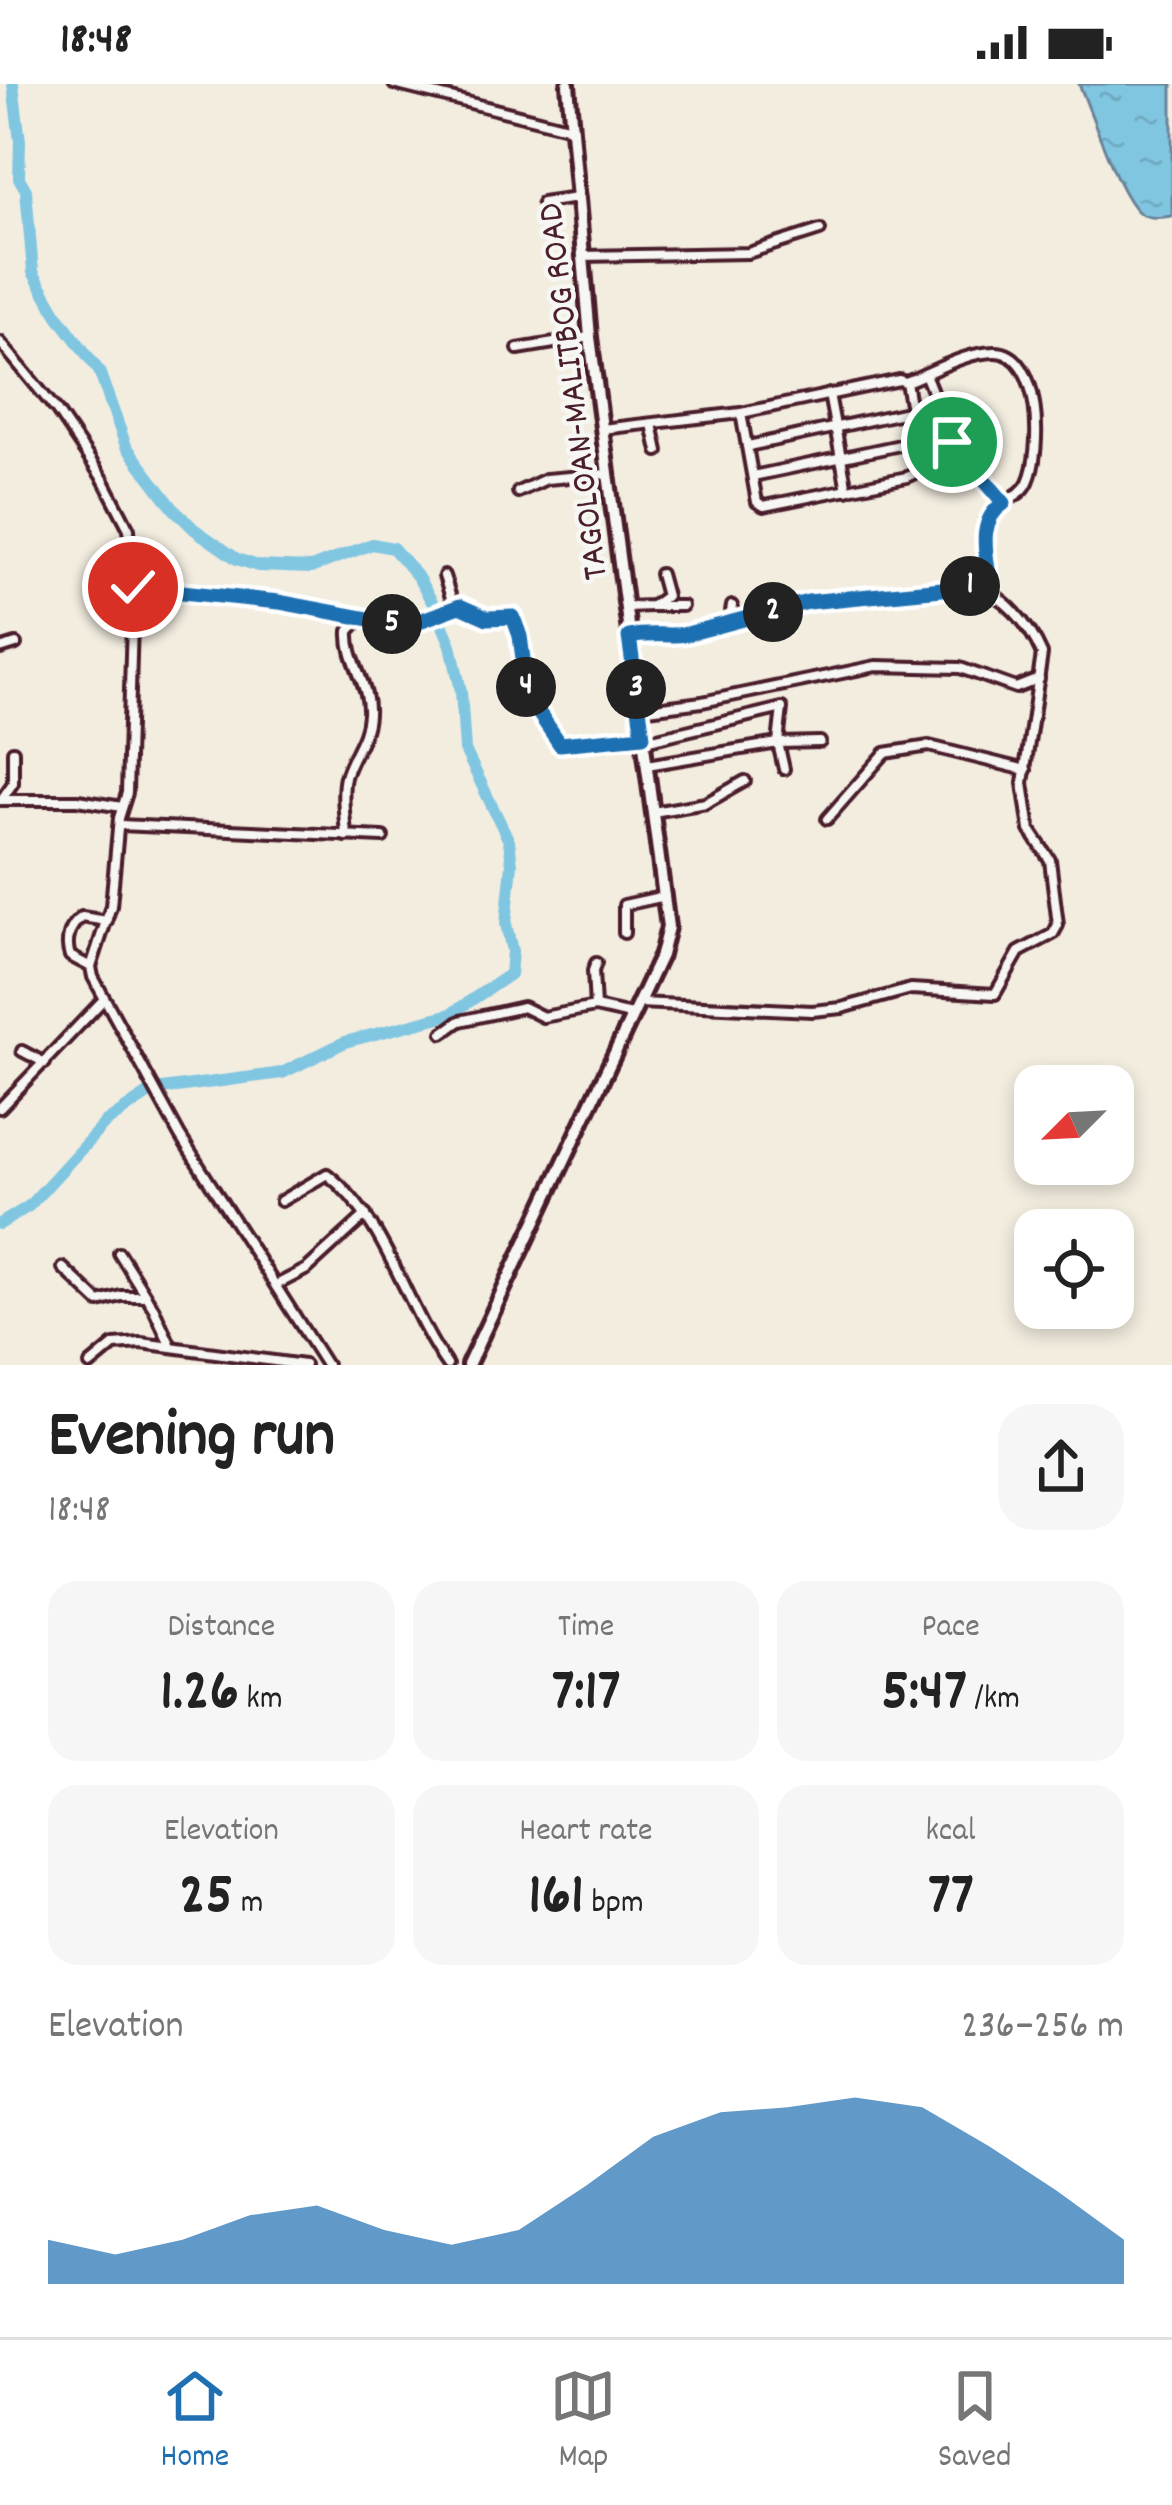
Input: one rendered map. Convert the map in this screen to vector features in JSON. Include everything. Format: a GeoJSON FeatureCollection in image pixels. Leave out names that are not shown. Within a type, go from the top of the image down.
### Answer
{"type":"FeatureCollection","features":[{"type":"Feature","properties":{"kind":"main road","name":"TAGOLOAN-MALITBOG ROAD"},"geometry":{"type":"LineString","coordinates":[[468,1365],[666,941],[666,896],[590,337],[568,84]]}},
{"type":"Feature","properties":{"kind":"street"},"geometry":{"type":"LineString","coordinates":[[394,84],[571,128]]}},
{"type":"Feature","properties":{"kind":"street"},"geometry":{"type":"LineString","coordinates":[[542,203],[577,198]]}},
{"type":"Feature","properties":{"kind":"street"},"geometry":{"type":"LineString","coordinates":[[582,256],[748,254],[820,230]]}},
{"type":"Feature","properties":{"kind":"street"},"geometry":{"type":"LineString","coordinates":[[518,349],[590,337]]}},
{"type":"Feature","properties":{"kind":"street"},"geometry":{"type":"LineString","coordinates":[[0,342],[57,411],[114,497],[130,534],[128,793],[118,825],[107,921],[91,967],[155,1092],[326,1365]]}},
{"type":"Feature","properties":{"kind":"street"},"geometry":{"type":"LineString","coordinates":[[602,429],[741,413],[906,382],[995,352],[1006,354],[1021,366],[1033,396],[1033,465],[1025,487],[992,510],[984,525],[991,593]]}},
{"type":"Feature","properties":{"kind":"street"},"geometry":{"type":"LineString","coordinates":[[925,374],[952,442],[1004,503]]}},
{"type":"Feature","properties":{"kind":"street"},"geometry":{"type":"LineString","coordinates":[[741,413],[761,506],[848,490],[919,472],[923,467],[906,382]]}},
{"type":"Feature","properties":{"kind":"street"},"geometry":{"type":"LineString","coordinates":[[829,394],[848,490]]}},
{"type":"Feature","properties":{"kind":"street"},"geometry":{"type":"LineString","coordinates":[[748,446],[912,411]]}},
{"type":"Feature","properties":{"kind":"street"},"geometry":{"type":"LineString","coordinates":[[652,424],[658,451]]}},
{"type":"Feature","properties":{"kind":"street"},"geometry":{"type":"LineString","coordinates":[[753,476],[919,441]]}},
{"type":"Feature","properties":{"kind":"street"},"geometry":{"type":"LineString","coordinates":[[518,492],[553,478],[606,474]]}},
{"type":"Feature","properties":{"kind":"street"},"geometry":{"type":"LineString","coordinates":[[652,606],[666,596],[661,574]]}},
{"type":"Feature","properties":{"kind":"street"},"geometry":{"type":"LineString","coordinates":[[444,576],[454,608]]}},
{"type":"Feature","properties":{"kind":"street"},"geometry":{"type":"LineString","coordinates":[[443,1033],[460,1021],[526,1007],[543,1017],[595,1007],[812,1011],[911,989],[998,992],[1019,952],[1053,934],[1058,925],[1051,860],[1029,826],[1023,783],[1042,654],[1020,619],[991,593],[973,586],[818,601],[671,637],[652,632],[629,637]]}},
{"type":"Feature","properties":{"kind":"street"},"geometry":{"type":"LineString","coordinates":[[133,587],[279,602],[406,626],[463,606],[487,618],[513,617],[528,697],[560,744],[644,739],[782,708],[778,743],[784,769]]}},
{"type":"Feature","properties":{"kind":"street"},"geometry":{"type":"LineString","coordinates":[[625,607],[682,606]]}},
{"type":"Feature","properties":{"kind":"street"},"geometry":{"type":"LineString","coordinates":[[729,624],[732,606]]}},
{"type":"Feature","properties":{"kind":"street"},"geometry":{"type":"LineString","coordinates":[[346,836],[345,778],[368,718],[366,688],[348,638],[361,618]]}},
{"type":"Feature","properties":{"kind":"street"},"geometry":{"type":"LineString","coordinates":[[0,649],[16,644]]}},
{"type":"Feature","properties":{"kind":"street"},"geometry":{"type":"LineString","coordinates":[[640,710],[877,666],[960,668],[1016,688],[1039,679]]}},
{"type":"Feature","properties":{"kind":"street"},"geometry":{"type":"LineString","coordinates":[[647,765],[778,743],[820,742]]}},
{"type":"Feature","properties":{"kind":"street"},"geometry":{"type":"LineString","coordinates":[[827,818],[885,753],[928,746],[1026,770]]}},
{"type":"Feature","properties":{"kind":"street"},"geometry":{"type":"LineString","coordinates":[[1,801],[13,783],[13,751]]}},
{"type":"Feature","properties":{"kind":"street"},"geometry":{"type":"LineString","coordinates":[[653,812],[706,803],[745,781]]}},
{"type":"Feature","properties":{"kind":"street"},"geometry":{"type":"LineString","coordinates":[[1,801],[78,800],[122,807]]}},
{"type":"Feature","properties":{"kind":"street"},"geometry":{"type":"LineString","coordinates":[[118,825],[383,837]]}},
{"type":"Feature","properties":{"kind":"street"},"geometry":{"type":"LineString","coordinates":[[624,932],[624,905],[666,896]]}},
{"type":"Feature","properties":{"kind":"street"},"geometry":{"type":"LineString","coordinates":[[91,967],[72,959],[68,937],[75,922],[85,916],[107,921]]}},
{"type":"Feature","properties":{"kind":"street"},"geometry":{"type":"LineString","coordinates":[[595,1007],[596,963]]}},
{"type":"Feature","properties":{"kind":"street"},"geometry":{"type":"LineString","coordinates":[[0,1108],[104,999]]}},
{"type":"Feature","properties":{"kind":"street"},"geometry":{"type":"LineString","coordinates":[[22,1051],[45,1063]]}},
{"type":"Feature","properties":{"kind":"street"},"geometry":{"type":"LineString","coordinates":[[281,1201],[328,1174],[343,1186],[366,1215],[417,1318],[447,1365]]}},
{"type":"Feature","properties":{"kind":"street"},"geometry":{"type":"LineString","coordinates":[[278,1284],[307,1269],[366,1215]]}},
{"type":"Feature","properties":{"kind":"street"},"geometry":{"type":"LineString","coordinates":[[119,1253],[170,1344]]}},
{"type":"Feature","properties":{"kind":"street"},"geometry":{"type":"LineString","coordinates":[[63,1268],[99,1302],[143,1297]]}},
{"type":"Feature","properties":{"kind":"street"},"geometry":{"type":"LineString","coordinates":[[90,1365],[113,1345],[170,1344],[304,1365]]}},
{"type":"Feature","properties":{"kind":"water"},"geometry":{"type":"Polygon","coordinates":[[[1079,84],[1172,84],[1172,216],[1146,216],[1134,208],[1079,84]]]}},
{"type":"Feature","properties":{"kind":"waterway"},"geometry":{"type":"LineString","coordinates":[[0,1224],[29,1206],[105,1123],[154,1090],[282,1073],[345,1042],[451,1014],[510,974],[512,951],[506,924],[512,864],[509,841],[465,750],[461,691],[451,645],[434,605],[393,548],[372,544],[311,568],[258,566],[237,559],[173,508],[126,446],[99,371],[58,316],[33,272],[26,190],[19,178],[13,84]]}},
{"type":"Feature","properties":{"kind":"route"},"geometry":{"type":"LineString","coordinates":[[133,587],[279,602],[401,626],[460,606],[487,618],[513,617],[528,697],[555,740],[566,746],[643,736],[629,637],[652,632],[671,637],[687,634],[808,602],[973,586],[991,593],[984,525],[992,510],[1004,503],[952,442]]}}]}
